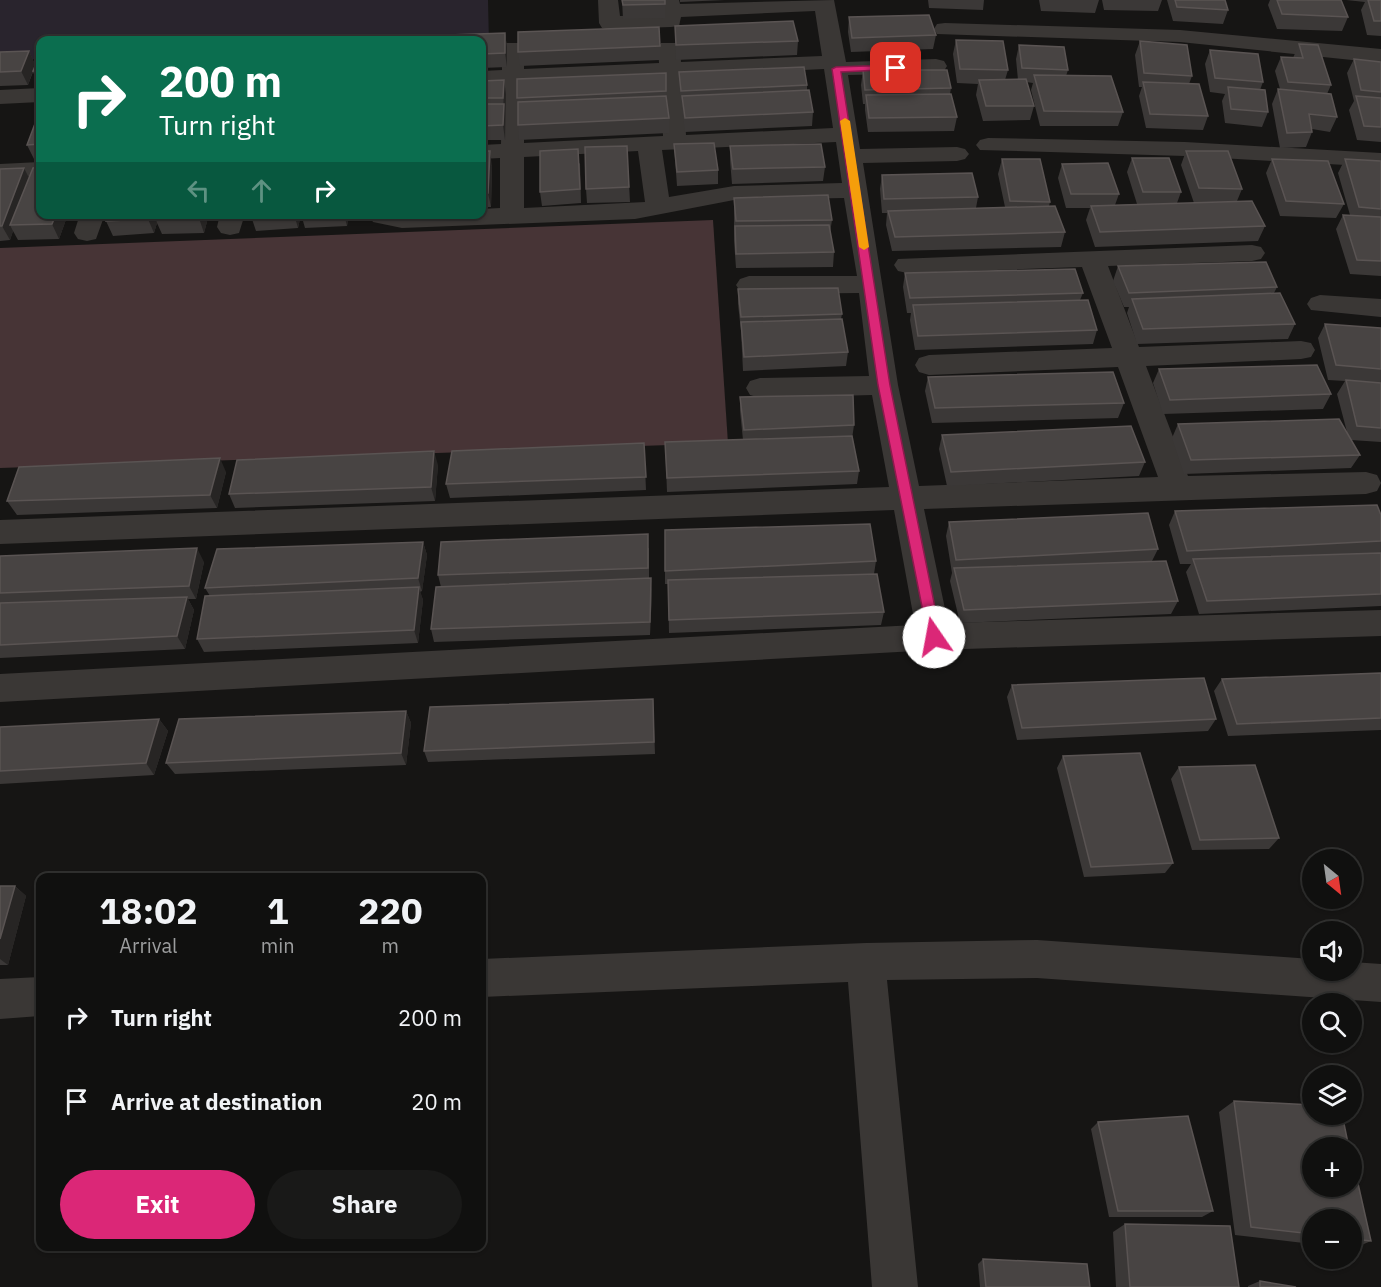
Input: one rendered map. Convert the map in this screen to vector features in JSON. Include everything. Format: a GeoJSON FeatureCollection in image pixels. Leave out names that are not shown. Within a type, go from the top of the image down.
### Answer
{"type":"FeatureCollection","features":[{"type":"Feature","properties":{"kind":"street"},"geometry":{"type":"LineString","coordinates":[[608,0],[610,23],[671,21],[669,5],[824,2],[871,284],[884,385],[934,637]]}},
{"type":"Feature","properties":{"kind":"street"},"geometry":{"type":"LineString","coordinates":[[945,29],[1180,36],[1381,56]]}},
{"type":"Feature","properties":{"kind":"street"},"geometry":{"type":"LineString","coordinates":[[668,41],[675,142]]}},
{"type":"Feature","properties":{"kind":"street"},"geometry":{"type":"LineString","coordinates":[[512,216],[513,48]]}},
{"type":"Feature","properties":{"kind":"street"},"geometry":{"type":"LineString","coordinates":[[486,78],[671,69],[936,66]]}},
{"type":"Feature","properties":{"kind":"street"},"geometry":{"type":"LineString","coordinates":[[0,97],[36,95]]}},
{"type":"Feature","properties":{"kind":"street"},"geometry":{"type":"LineString","coordinates":[[486,152],[675,142],[848,145],[957,154]]}},
{"type":"Feature","properties":{"kind":"street"},"geometry":{"type":"LineString","coordinates":[[649,143],[658,208]]}},
{"type":"Feature","properties":{"kind":"street"},"geometry":{"type":"LineString","coordinates":[[988,145],[1116,145],[1251,150],[1381,160]]}},
{"type":"Feature","properties":{"kind":"street"},"geometry":{"type":"LineString","coordinates":[[0,171],[36,169]]}},
{"type":"Feature","properties":{"kind":"street"},"geometry":{"type":"LineString","coordinates":[[486,217],[658,208],[734,193],[854,190]]}},
{"type":"Feature","properties":{"kind":"street"},"geometry":{"type":"LineString","coordinates":[[395,219],[430,219]]}},
{"type":"Feature","properties":{"kind":"street"},"geometry":{"type":"LineString","coordinates":[[907,265],[1252,253]]}},
{"type":"Feature","properties":{"kind":"street"},"geometry":{"type":"LineString","coordinates":[[1092,258],[1177,488]]}},
{"type":"Feature","properties":{"kind":"street"},"geometry":{"type":"LineString","coordinates":[[749,285],[871,284]]}},
{"type":"Feature","properties":{"kind":"street"},"geometry":{"type":"LineString","coordinates":[[1320,304],[1381,308]]}},
{"type":"Feature","properties":{"kind":"street"},"geometry":{"type":"LineString","coordinates":[[929,365],[1301,350]]}},
{"type":"Feature","properties":{"kind":"street"},"geometry":{"type":"LineString","coordinates":[[760,388],[884,385]]}},
{"type":"Feature","properties":{"kind":"street"},"geometry":{"type":"LineString","coordinates":[[0,532],[1366,483]]}},
{"type":"Feature","properties":{"kind":"street"},"geometry":{"type":"LineString","coordinates":[[0,687],[934,637],[1381,623]]}},
{"type":"Feature","properties":{"kind":"street"},"geometry":{"type":"LineString","coordinates":[[486,978],[866,962],[1037,959],[1381,983]]}},
{"type":"Feature","properties":{"kind":"street"},"geometry":{"type":"LineString","coordinates":[[866,962],[895,1287]]}},
{"type":"Feature","properties":{"kind":"street"},"geometry":{"type":"LineString","coordinates":[[0,999],[36,997]]}},
{"type":"Feature","properties":{"kind":"shaded area"},"geometry":{"type":"Polygon","coordinates":[[[0,0],[488,0],[489,44],[486,42],[486,36],[36,36],[36,59],[0,60],[0,0]]]}},
{"type":"Feature","properties":{"kind":"shaded area"},"geometry":{"type":"Polygon","coordinates":[[[713,220],[728,443],[0,468],[0,248],[713,220]]]}},
{"type":"Feature","properties":{"kind":"building"},"geometry":{"type":"Polygon","coordinates":[[[622,0],[665,0],[665,4],[623,5],[622,0]]]}},
{"type":"Feature","properties":{"kind":"building"},"geometry":{"type":"Polygon","coordinates":[[[1175,0],[1225,0],[1228,10],[1177,7],[1175,0]]]}},
{"type":"Feature","properties":{"kind":"building"},"geometry":{"type":"Polygon","coordinates":[[[1277,0],[1341,0],[1348,17],[1282,14],[1277,0]]]}},
{"type":"Feature","properties":{"kind":"building"},"geometry":{"type":"Polygon","coordinates":[[[1368,0],[1381,0],[1381,21],[1374,21],[1368,0]]]}},
{"type":"Feature","properties":{"kind":"building"},"geometry":{"type":"Polygon","coordinates":[[[929,15],[936,35],[852,38],[849,17],[929,15]]]}},
{"type":"Feature","properties":{"kind":"building"},"geometry":{"type":"Polygon","coordinates":[[[793,21],[798,41],[676,45],[675,26],[793,21]]]}},
{"type":"Feature","properties":{"kind":"building"},"geometry":{"type":"Polygon","coordinates":[[[659,27],[660,46],[518,52],[518,32],[659,27]]]}},
{"type":"Feature","properties":{"kind":"building"},"geometry":{"type":"Polygon","coordinates":[[[505,33],[505,53],[486,54],[486,36],[419,36],[505,33]]]}},
{"type":"Feature","properties":{"kind":"building"},"geometry":{"type":"Polygon","coordinates":[[[956,40],[1003,41],[1008,70],[960,69],[956,40]]]}},
{"type":"Feature","properties":{"kind":"building"},"geometry":{"type":"Polygon","coordinates":[[[1140,41],[1187,45],[1192,76],[1144,73],[1140,41]]]}},
{"type":"Feature","properties":{"kind":"building"},"geometry":{"type":"Polygon","coordinates":[[[1299,44],[1318,45],[1331,85],[1288,82],[1281,57],[1303,58],[1299,44]]]}},
{"type":"Feature","properties":{"kind":"building"},"geometry":{"type":"Polygon","coordinates":[[[1019,45],[1064,47],[1068,70],[1022,68],[1019,45]]]}},
{"type":"Feature","properties":{"kind":"building"},"geometry":{"type":"Polygon","coordinates":[[[1210,50],[1258,54],[1263,82],[1215,78],[1210,50]]]}},
{"type":"Feature","properties":{"kind":"building"},"geometry":{"type":"Polygon","coordinates":[[[29,51],[21,71],[0,72],[0,52],[29,51]]]}},
{"type":"Feature","properties":{"kind":"building"},"geometry":{"type":"Polygon","coordinates":[[[1354,59],[1381,62],[1381,92],[1361,90],[1354,59]]]}},
{"type":"Feature","properties":{"kind":"building"},"geometry":{"type":"Polygon","coordinates":[[[804,67],[807,85],[681,91],[679,72],[804,67]]]}},
{"type":"Feature","properties":{"kind":"building"},"geometry":{"type":"Polygon","coordinates":[[[863,70],[947,70],[951,88],[865,90],[863,70]]]}},
{"type":"Feature","properties":{"kind":"building"},"geometry":{"type":"Polygon","coordinates":[[[666,73],[666,91],[517,98],[517,79],[666,73]]]}},
{"type":"Feature","properties":{"kind":"building"},"geometry":{"type":"Polygon","coordinates":[[[1034,75],[1111,76],[1123,112],[1044,111],[1034,75]]]}},
{"type":"Feature","properties":{"kind":"building"},"geometry":{"type":"Polygon","coordinates":[[[1026,79],[1034,106],[986,106],[979,80],[1026,79]]]}},
{"type":"Feature","properties":{"kind":"building"},"geometry":{"type":"Polygon","coordinates":[[[504,80],[503,98],[486,98],[486,81],[504,80]]]}},
{"type":"Feature","properties":{"kind":"building"},"geometry":{"type":"Polygon","coordinates":[[[1143,82],[1199,84],[1208,116],[1150,114],[1143,82]]]}},
{"type":"Feature","properties":{"kind":"building"},"geometry":{"type":"Polygon","coordinates":[[[1228,87],[1265,90],[1268,112],[1231,109],[1228,87]]]}},
{"type":"Feature","properties":{"kind":"building"},"geometry":{"type":"Polygon","coordinates":[[[1278,89],[1331,94],[1337,117],[1309,114],[1312,132],[1287,133],[1278,89]]]}},
{"type":"Feature","properties":{"kind":"building"},"geometry":{"type":"Polygon","coordinates":[[[809,90],[813,112],[685,118],[682,96],[809,90]]]}},
{"type":"Feature","properties":{"kind":"building"},"geometry":{"type":"Polygon","coordinates":[[[951,94],[957,117],[869,118],[866,95],[951,94]]]}},
{"type":"Feature","properties":{"kind":"building"},"geometry":{"type":"Polygon","coordinates":[[[666,96],[669,118],[518,125],[518,102],[666,96]]]}},
{"type":"Feature","properties":{"kind":"building"},"geometry":{"type":"Polygon","coordinates":[[[1356,96],[1381,98],[1381,127],[1364,126],[1356,96]]]}},
{"type":"Feature","properties":{"kind":"building"},"geometry":{"type":"Polygon","coordinates":[[[486,104],[504,104],[503,125],[486,126],[486,104]]]}},
{"type":"Feature","properties":{"kind":"building"},"geometry":{"type":"Polygon","coordinates":[[[36,121],[36,144],[27,145],[36,121]]]}},
{"type":"Feature","properties":{"kind":"building"},"geometry":{"type":"Polygon","coordinates":[[[714,143],[718,170],[677,172],[674,144],[714,143]]]}},
{"type":"Feature","properties":{"kind":"building"},"geometry":{"type":"Polygon","coordinates":[[[821,144],[825,167],[733,169],[730,146],[821,144]]]}},
{"type":"Feature","properties":{"kind":"building"},"geometry":{"type":"Polygon","coordinates":[[[627,146],[629,187],[586,189],[585,147],[627,146]]]}},
{"type":"Feature","properties":{"kind":"building"},"geometry":{"type":"Polygon","coordinates":[[[578,149],[580,189],[540,192],[540,151],[578,149]]]}},
{"type":"Feature","properties":{"kind":"building"},"geometry":{"type":"Polygon","coordinates":[[[486,151],[490,151],[488,193],[486,193],[486,151]]]}},
{"type":"Feature","properties":{"kind":"building"},"geometry":{"type":"Polygon","coordinates":[[[1186,151],[1228,151],[1242,189],[1199,188],[1186,151]]]}},
{"type":"Feature","properties":{"kind":"building"},"geometry":{"type":"Polygon","coordinates":[[[1132,158],[1169,158],[1181,192],[1143,192],[1132,158]]]}},
{"type":"Feature","properties":{"kind":"building"},"geometry":{"type":"Polygon","coordinates":[[[1002,159],[1040,159],[1050,202],[1010,201],[1002,159]]]}},
{"type":"Feature","properties":{"kind":"building"},"geometry":{"type":"Polygon","coordinates":[[[1272,159],[1328,161],[1344,204],[1286,201],[1272,159]]]}},
{"type":"Feature","properties":{"kind":"building"},"geometry":{"type":"Polygon","coordinates":[[[1345,159],[1381,161],[1381,209],[1359,207],[1345,159]]]}},
{"type":"Feature","properties":{"kind":"building"},"geometry":{"type":"Polygon","coordinates":[[[1108,163],[1119,194],[1071,194],[1062,164],[1108,163]]]}},
{"type":"Feature","properties":{"kind":"building"},"geometry":{"type":"Polygon","coordinates":[[[24,168],[2,226],[0,226],[0,169],[24,168]]]}},
{"type":"Feature","properties":{"kind":"building"},"geometry":{"type":"Polygon","coordinates":[[[33,168],[36,168],[36,219],[54,219],[52,224],[10,225],[33,168]]]}},
{"type":"Feature","properties":{"kind":"building"},"geometry":{"type":"Polygon","coordinates":[[[972,173],[978,197],[884,199],[882,175],[972,173]]]}},
{"type":"Feature","properties":{"kind":"building"},"geometry":{"type":"Polygon","coordinates":[[[828,195],[832,220],[736,221],[734,198],[828,195]]]}},
{"type":"Feature","properties":{"kind":"building"},"geometry":{"type":"Polygon","coordinates":[[[1252,201],[1265,226],[1100,232],[1091,206],[1252,201]]]}},
{"type":"Feature","properties":{"kind":"building"},"geometry":{"type":"Polygon","coordinates":[[[1055,206],[1065,232],[895,237],[888,211],[1055,206]]]}},
{"type":"Feature","properties":{"kind":"building"},"geometry":{"type":"Polygon","coordinates":[[[1343,215],[1381,217],[1381,261],[1357,260],[1343,215]]]}},
{"type":"Feature","properties":{"kind":"building"},"geometry":{"type":"Polygon","coordinates":[[[107,219],[148,219],[106,221],[107,219]]]}},
{"type":"Feature","properties":{"kind":"building"},"geometry":{"type":"Polygon","coordinates":[[[829,225],[834,252],[736,254],[735,226],[829,225]]]}},
{"type":"Feature","properties":{"kind":"building"},"geometry":{"type":"Polygon","coordinates":[[[1266,262],[1277,287],[1129,293],[1118,266],[1266,262]]]}},
{"type":"Feature","properties":{"kind":"building"},"geometry":{"type":"Polygon","coordinates":[[[1075,269],[1083,293],[910,298],[905,273],[1075,269]]]}},
{"type":"Feature","properties":{"kind":"building"},"geometry":{"type":"Polygon","coordinates":[[[838,288],[842,314],[741,317],[738,289],[838,288]]]}},
{"type":"Feature","properties":{"kind":"building"},"geometry":{"type":"Polygon","coordinates":[[[1280,293],[1295,324],[1143,329],[1132,299],[1280,293]]]}},
{"type":"Feature","properties":{"kind":"building"},"geometry":{"type":"Polygon","coordinates":[[[1088,300],[1097,330],[918,336],[913,305],[1088,300]]]}},
{"type":"Feature","properties":{"kind":"building"},"geometry":{"type":"Polygon","coordinates":[[[842,319],[848,352],[744,357],[741,322],[842,319]]]}},
{"type":"Feature","properties":{"kind":"building"},"geometry":{"type":"Polygon","coordinates":[[[1325,324],[1381,328],[1381,369],[1336,365],[1325,324]]]}},
{"type":"Feature","properties":{"kind":"building"},"geometry":{"type":"Polygon","coordinates":[[[1317,365],[1331,394],[1170,400],[1159,369],[1317,365]]]}},
{"type":"Feature","properties":{"kind":"building"},"geometry":{"type":"Polygon","coordinates":[[[1113,372],[1124,403],[935,408],[928,377],[1113,372]]]}},
{"type":"Feature","properties":{"kind":"building"},"geometry":{"type":"Polygon","coordinates":[[[1346,380],[1381,383],[1381,428],[1357,426],[1346,380]]]}},
{"type":"Feature","properties":{"kind":"building"},"geometry":{"type":"Polygon","coordinates":[[[853,395],[854,425],[744,430],[740,397],[853,395]]]}},
{"type":"Feature","properties":{"kind":"building"},"geometry":{"type":"Polygon","coordinates":[[[1339,419],[1360,455],[1191,460],[1178,424],[1339,419]]]}},
{"type":"Feature","properties":{"kind":"building"},"geometry":{"type":"Polygon","coordinates":[[[1131,426],[1145,462],[951,472],[942,435],[1131,426]]]}},
{"type":"Feature","properties":{"kind":"building"},"geometry":{"type":"Polygon","coordinates":[[[852,436],[859,471],[667,478],[665,442],[852,436]]]}},
{"type":"Feature","properties":{"kind":"building"},"geometry":{"type":"Polygon","coordinates":[[[644,443],[646,477],[446,484],[452,451],[644,443]]]}},
{"type":"Feature","properties":{"kind":"building"},"geometry":{"type":"Polygon","coordinates":[[[434,451],[431,487],[229,494],[237,460],[434,451]]]}},
{"type":"Feature","properties":{"kind":"building"},"geometry":{"type":"Polygon","coordinates":[[[220,458],[210,495],[7,501],[19,467],[220,458]]]}},
{"type":"Feature","properties":{"kind":"building"},"geometry":{"type":"Polygon","coordinates":[[[1377,505],[1381,515],[1381,541],[1187,551],[1175,511],[1377,505]]]}},
{"type":"Feature","properties":{"kind":"building"},"geometry":{"type":"Polygon","coordinates":[[[1148,513],[1158,549],[956,560],[949,522],[1148,513]]]}},
{"type":"Feature","properties":{"kind":"building"},"geometry":{"type":"Polygon","coordinates":[[[870,524],[876,561],[665,571],[665,530],[870,524]]]}},
{"type":"Feature","properties":{"kind":"building"},"geometry":{"type":"Polygon","coordinates":[[[648,534],[648,568],[438,575],[441,542],[648,534]]]}},
{"type":"Feature","properties":{"kind":"building"},"geometry":{"type":"Polygon","coordinates":[[[423,542],[418,578],[205,588],[217,549],[423,542]]]}},
{"type":"Feature","properties":{"kind":"building"},"geometry":{"type":"Polygon","coordinates":[[[197,548],[189,586],[0,593],[0,556],[197,548]]]}},
{"type":"Feature","properties":{"kind":"building"},"geometry":{"type":"Polygon","coordinates":[[[1381,553],[1381,594],[1207,601],[1193,559],[1381,553]]]}},
{"type":"Feature","properties":{"kind":"building"},"geometry":{"type":"Polygon","coordinates":[[[1166,561],[1178,601],[964,610],[954,568],[1166,561]]]}},
{"type":"Feature","properties":{"kind":"building"},"geometry":{"type":"Polygon","coordinates":[[[877,574],[884,612],[669,620],[668,580],[877,574]]]}},
{"type":"Feature","properties":{"kind":"building"},"geometry":{"type":"Polygon","coordinates":[[[651,578],[650,622],[431,629],[436,587],[651,578]]]}},
{"type":"Feature","properties":{"kind":"building"},"geometry":{"type":"Polygon","coordinates":[[[419,587],[414,630],[197,639],[205,596],[419,587]]]}},
{"type":"Feature","properties":{"kind":"building"},"geometry":{"type":"Polygon","coordinates":[[[187,597],[177,636],[0,645],[0,603],[187,597]]]}},
{"type":"Feature","properties":{"kind":"building"},"geometry":{"type":"Polygon","coordinates":[[[1381,673],[1381,718],[1237,724],[1222,679],[1381,673]]]}},
{"type":"Feature","properties":{"kind":"building"},"geometry":{"type":"Polygon","coordinates":[[[1204,678],[1216,719],[1022,728],[1012,685],[1204,678]]]}},
{"type":"Feature","properties":{"kind":"building"},"geometry":{"type":"Polygon","coordinates":[[[653,699],[654,742],[424,751],[430,707],[653,699]]]}},
{"type":"Feature","properties":{"kind":"building"},"geometry":{"type":"Polygon","coordinates":[[[406,711],[401,753],[166,763],[179,719],[406,711]]]}},
{"type":"Feature","properties":{"kind":"building"},"geometry":{"type":"Polygon","coordinates":[[[159,719],[146,763],[0,771],[0,727],[159,719]]]}},
{"type":"Feature","properties":{"kind":"building"},"geometry":{"type":"Polygon","coordinates":[[[1140,753],[1173,863],[1091,867],[1063,756],[1140,753]]]}},
{"type":"Feature","properties":{"kind":"building"},"geometry":{"type":"Polygon","coordinates":[[[1255,765],[1279,838],[1200,840],[1179,767],[1255,765]]]}},
{"type":"Feature","properties":{"kind":"building"},"geometry":{"type":"Polygon","coordinates":[[[0,886],[15,886],[0,939],[0,886]]]}},
{"type":"Feature","properties":{"kind":"building"},"geometry":{"type":"Polygon","coordinates":[[[1234,1101],[1302,1104],[1302,1125],[1344,1125],[1347,1137],[1302,1137],[1302,1197],[1361,1197],[1371,1241],[1362,1240],[1362,1209],[1302,1209],[1302,1233],[1251,1227],[1234,1101]]]}},
{"type":"Feature","properties":{"kind":"building"},"geometry":{"type":"Polygon","coordinates":[[[1188,1116],[1213,1211],[1118,1211],[1098,1122],[1188,1116]]]}},
{"type":"Feature","properties":{"kind":"building"},"geometry":{"type":"Polygon","coordinates":[[[1125,1224],[1230,1226],[1239,1287],[1130,1287],[1125,1224]]]}},
{"type":"Feature","properties":{"kind":"building"},"geometry":{"type":"Polygon","coordinates":[[[983,1259],[1087,1264],[1090,1287],[986,1287],[983,1259]]]}},
{"type":"Feature","properties":{"kind":"building"},"geometry":{"type":"Polygon","coordinates":[[[1260,1281],[1296,1287],[1260,1287],[1260,1281]]]}},
{"type":"Feature","properties":{"kind":"slow traffic"},"geometry":{"type":"LineString","coordinates":[[845,121],[864,247]]}},
{"type":"Feature","properties":{"kind":"route"},"geometry":{"type":"LineString","coordinates":[[896,68],[836,69],[871,284],[884,385],[934,637]]}}]}
